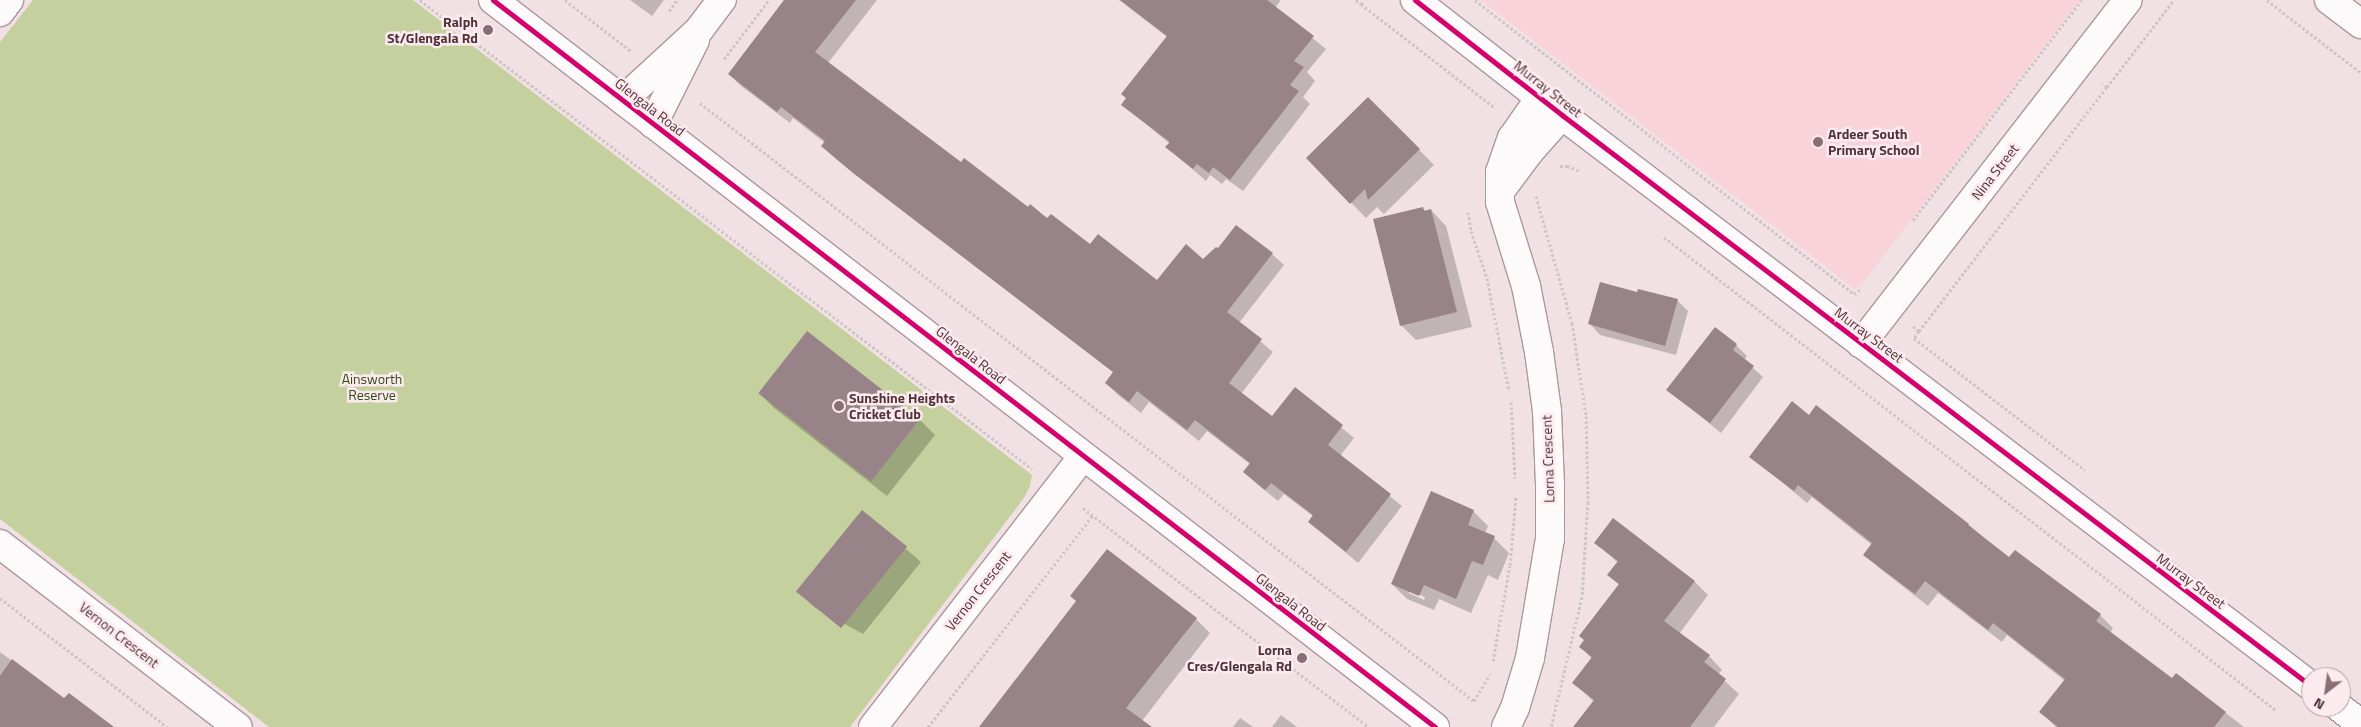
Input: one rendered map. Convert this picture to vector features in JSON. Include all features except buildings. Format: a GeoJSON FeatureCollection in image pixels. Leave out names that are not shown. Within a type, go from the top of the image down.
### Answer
{"type":"FeatureCollection","features":[{"type":"Feature","properties":{"kind":"street"},"geometry":{"type":"LineString","coordinates":[[0,12],[9,0]]}},
{"type":"Feature","properties":{"kind":"street","name":"Glengala Road"},"geometry":{"type":"LineString","coordinates":[[493,0],[1435,727]]}},
{"type":"Feature","properties":{"kind":"street"},"geometry":{"type":"LineString","coordinates":[[653,124],[700,30],[722,0]]}},
{"type":"Feature","properties":{"kind":"street","name":"Murray Street"},"geometry":{"type":"LineString","coordinates":[[1415,0],[1861,344],[2301,678]]}},
{"type":"Feature","properties":{"kind":"street","name":"Nina Street"},"geometry":{"type":"LineString","coordinates":[[1861,344],[2128,0]]}},
{"type":"Feature","properties":{"kind":"street"},"geometry":{"type":"LineString","coordinates":[[2329,0],[2361,24]]}},
{"type":"Feature","properties":{"kind":"street"},"geometry":{"type":"LineString","coordinates":[[623,100],[700,30]]}},
{"type":"Feature","properties":{"kind":"street","name":"Lorna Crescent"},"geometry":{"type":"LineString","coordinates":[[1506,727],[1516,708],[1530,658],[1550,539],[1550,485],[1547,411],[1539,352],[1526,286],[1504,218],[1500,192],[1500,172],[1505,153],[1540,98]]}},
{"type":"Feature","properties":{"kind":"street"},"geometry":{"type":"LineString","coordinates":[[1500,192],[1530,151],[1562,115]]}},
{"type":"Feature","properties":{"kind":"street","name":"Vernon Crescent"},"geometry":{"type":"LineString","coordinates":[[873,727],[1083,456]]}},
{"type":"Feature","properties":{"kind":"street","name":"Vernon Crescent"},"geometry":{"type":"LineString","coordinates":[[0,544],[238,727]]}},
{"type":"Feature","properties":{"kind":"street"},"geometry":{"type":"LineString","coordinates":[[2351,716],[2361,724]]}},
{"type":"Feature","properties":{"kind":"path"},"geometry":{"type":"LineString","coordinates":[[420,0],[1368,727]]}},
{"type":"Feature","properties":{"kind":"path"},"geometry":{"type":"LineString","coordinates":[[565,0],[636,54]]}},
{"type":"Feature","properties":{"kind":"path"},"geometry":{"type":"LineString","coordinates":[[1356,0],[1495,108],[1493,115]]}},
{"type":"Feature","properties":{"kind":"path"},"geometry":{"type":"LineString","coordinates":[[1361,4],[1364,0]]}},
{"type":"Feature","properties":{"kind":"path"},"geometry":{"type":"LineString","coordinates":[[1475,0],[1854,294],[1864,287]]}},
{"type":"Feature","properties":{"kind":"path"},"geometry":{"type":"LineString","coordinates":[[1912,223],[2082,0]]}},
{"type":"Feature","properties":{"kind":"path"},"geometry":{"type":"LineString","coordinates":[[2106,87],[2174,0]]}},
{"type":"Feature","properties":{"kind":"path"},"geometry":{"type":"LineString","coordinates":[[2267,0],[2361,73]]}},
{"type":"Feature","properties":{"kind":"path"},"geometry":{"type":"LineString","coordinates":[[693,98],[1474,701],[1491,671]]}},
{"type":"Feature","properties":{"kind":"path"},"geometry":{"type":"LineString","coordinates":[[1467,212],[1471,231],[1487,278],[1511,398],[1515,483]]}},
{"type":"Feature","properties":{"kind":"path"},"geometry":{"type":"LineString","coordinates":[[1493,662],[1510,564],[1516,492]]}},
{"type":"Feature","properties":{"kind":"path"},"geometry":{"type":"LineString","coordinates":[[928,727],[1093,515]]}},
{"type":"Feature","properties":{"kind":"path"},"geometry":{"type":"LineString","coordinates":[[0,598],[167,727]]}},
{"type":"Feature","properties":{"kind":"shaded area","name":"Ardeer South Primary School"},"geometry":{"type":"Polygon","coordinates":[[[1481,0],[2080,0],[1862,284],[1855,289],[1481,0]]]}},
{"type":"Feature","properties":{"kind":"green space","name":"Ainsworth Reserve"},"geometry":{"type":"Polygon","coordinates":[[[33,0],[413,0],[1032,475],[1030,486],[1024,498],[850,727],[269,727],[0,519],[0,42],[33,0]]]}},
{"type":"Feature","properties":{"kind":"cycle path"},"geometry":{"type":"LineString","coordinates":[[493,0],[1435,727]]}},
{"type":"Feature","properties":{"kind":"cycle path"},"geometry":{"type":"LineString","coordinates":[[1415,0],[1562,115],[2301,678]]}},
{"type":"Feature","properties":{"kind":"place","name":"Ralph St/Glengala Rd"},"geometry":{"type":"Point","coordinates":[488,30]}},
{"type":"Feature","properties":{"kind":"place","name":"Ardeer South Primary School"},"geometry":{"type":"Point","coordinates":[1818,142]}},
{"type":"Feature","properties":{"kind":"place","name":"Sunshine Heights Cricket Club"},"geometry":{"type":"Point","coordinates":[839,406]}},
{"type":"Feature","properties":{"kind":"place","name":"Lorna Cres/Glengala Rd"},"geometry":{"type":"Point","coordinates":[1302,658]}}]}
